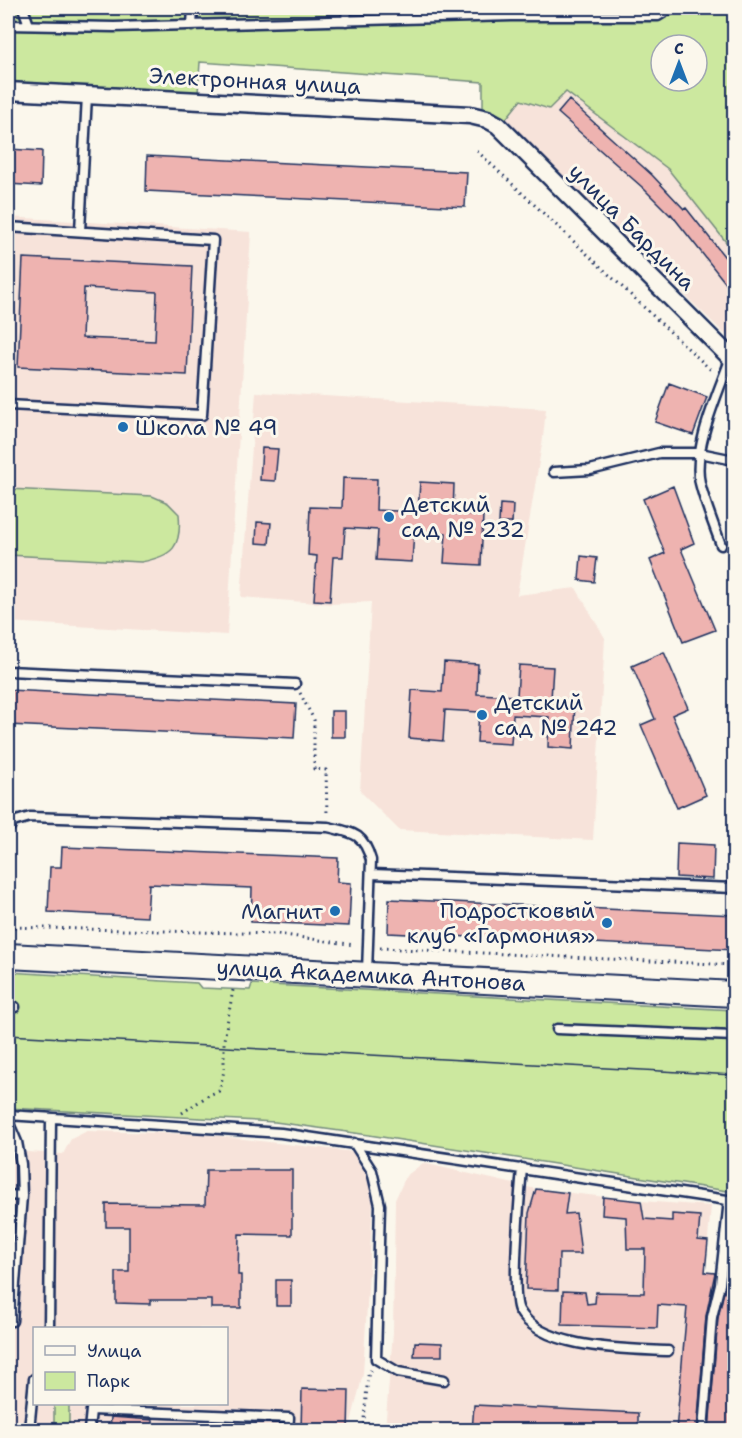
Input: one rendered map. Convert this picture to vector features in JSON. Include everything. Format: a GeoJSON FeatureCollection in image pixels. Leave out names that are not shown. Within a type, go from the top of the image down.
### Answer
{"type":"FeatureCollection","features":[{"type":"Feature","properties":{"kind":"main road","name":"улица Академика Антонова"},"geometry":{"type":"LineString","coordinates":[[8,956],[735,994]]}},
{"type":"Feature","properties":{"kind":"street","name":"Электронная улица"},"geometry":{"type":"LineString","coordinates":[[8,91],[470,115],[487,119],[498,125]]}},
{"type":"Feature","properties":{"kind":"street","name":"улица Бардина"},"geometry":{"type":"LineString","coordinates":[[498,125],[733,359]]}},
{"type":"Feature","properties":{"kind":"lane"},"geometry":{"type":"LineString","coordinates":[[23,8],[29,25]]}},
{"type":"Feature","properties":{"kind":"lane"},"geometry":{"type":"LineString","coordinates":[[192,26],[193,8]]}},
{"type":"Feature","properties":{"kind":"lane"},"geometry":{"type":"LineString","coordinates":[[346,21],[347,8]]}},
{"type":"Feature","properties":{"kind":"lane"},"geometry":{"type":"LineString","coordinates":[[8,25],[192,26],[512,12],[658,16],[671,8]]}},
{"type":"Feature","properties":{"kind":"lane"},"geometry":{"type":"LineString","coordinates":[[80,231],[87,95]]}},
{"type":"Feature","properties":{"kind":"lane"},"geometry":{"type":"LineString","coordinates":[[8,227],[213,240],[202,414],[8,405]]}},
{"type":"Feature","properties":{"kind":"lane"},"geometry":{"type":"LineString","coordinates":[[721,545],[700,482],[700,447],[733,359]]}},
{"type":"Feature","properties":{"kind":"lane"},"geometry":{"type":"LineString","coordinates":[[554,471],[590,470],[659,453],[700,453],[735,460]]}},
{"type":"Feature","properties":{"kind":"lane"},"geometry":{"type":"LineString","coordinates":[[8,671],[295,684]]}},
{"type":"Feature","properties":{"kind":"lane"},"geometry":{"type":"LineString","coordinates":[[8,830],[13,822],[30,817],[328,827],[355,833],[367,845],[372,860],[367,975]]}},
{"type":"Feature","properties":{"kind":"lane"},"geometry":{"type":"LineString","coordinates":[[372,874],[735,888]]}},
{"type":"Feature","properties":{"kind":"lane"},"geometry":{"type":"LineString","coordinates":[[557,1029],[735,1036]]}},
{"type":"Feature","properties":{"kind":"lane"},"geometry":{"type":"LineString","coordinates":[[8,1115],[281,1133],[732,1201],[720,1284],[712,1317],[703,1431]]}},
{"type":"Feature","properties":{"kind":"lane"},"geometry":{"type":"LineString","coordinates":[[49,1327],[51,1118]]}},
{"type":"Feature","properties":{"kind":"lane"},"geometry":{"type":"LineString","coordinates":[[8,1121],[17,1142],[21,1164],[22,1196],[12,1321],[8,1320]]}},
{"type":"Feature","properties":{"kind":"lane"},"geometry":{"type":"LineString","coordinates":[[354,1143],[372,1171],[380,1205],[376,1359],[398,1372],[444,1380]]}},
{"type":"Feature","properties":{"kind":"lane"},"geometry":{"type":"LineString","coordinates":[[522,1168],[516,1279],[518,1308],[531,1325],[562,1338],[597,1347],[668,1351]]}},
{"type":"Feature","properties":{"kind":"lane"},"geometry":{"type":"LineString","coordinates":[[8,1195],[22,1196]]}},
{"type":"Feature","properties":{"kind":"lane"},"geometry":{"type":"LineString","coordinates":[[29,1431],[33,1389]]}},
{"type":"Feature","properties":{"kind":"lane"},"geometry":{"type":"LineString","coordinates":[[89,1431],[91,1410],[289,1418],[288,1431]]}},
{"type":"Feature","properties":{"kind":"path"},"geometry":{"type":"LineString","coordinates":[[477,151],[723,381]]}},
{"type":"Feature","properties":{"kind":"path"},"geometry":{"type":"LineString","coordinates":[[295,684],[314,720],[314,769],[326,770],[326,801]]}},
{"type":"Feature","properties":{"kind":"path"},"geometry":{"type":"LineString","coordinates":[[181,1114],[219,1091],[224,1071],[224,1040],[233,990]]}},
{"type":"Feature","properties":{"kind":"path"},"geometry":{"type":"LineString","coordinates":[[363,1431],[368,1376],[376,1359]]}},
{"type":"Feature","properties":{"kind":"shaded area"},"geometry":{"type":"Polygon","coordinates":[[[565,92],[668,169],[734,252],[734,343],[505,120],[521,100],[565,92]]]}},
{"type":"Feature","properties":{"kind":"shaded area","name":"Школа № 49"},"geometry":{"type":"Polygon","coordinates":[[[8,217],[251,232],[227,635],[8,622],[8,217]]]}},
{"type":"Feature","properties":{"kind":"shaded area"},"geometry":{"type":"Polygon","coordinates":[[[256,392],[546,409],[517,595],[576,588],[605,638],[593,840],[399,830],[360,791],[371,602],[330,604],[241,597],[256,392]]]}},
{"type":"Feature","properties":{"kind":"shaded area"},"geometry":{"type":"Polygon","coordinates":[[[87,1131],[201,1134],[355,1152],[367,1166],[373,1202],[363,1374],[349,1430],[8,1430],[8,1151],[63,1154],[71,1139],[87,1131]]]}},
{"type":"Feature","properties":{"kind":"shaded area"},"geometry":{"type":"Polygon","coordinates":[[[423,1163],[536,1189],[711,1206],[705,1272],[734,1276],[733,1430],[385,1430],[393,1332],[395,1200],[406,1176],[423,1163]]]}},
{"type":"Feature","properties":{"kind":"green space"},"geometry":{"type":"Polygon","coordinates":[[[8,8],[734,8],[734,252],[668,169],[566,92],[549,109],[521,100],[505,120],[495,112],[483,108],[483,82],[200,62],[198,93],[8,82],[8,8]]]}},
{"type":"Feature","properties":{"kind":"green space"},"geometry":{"type":"Polygon","coordinates":[[[8,489],[152,496],[168,503],[179,514],[177,542],[168,553],[161,557],[141,562],[8,555],[8,489]]]}},
{"type":"Feature","properties":{"kind":"green space"},"geometry":{"type":"Polygon","coordinates":[[[8,972],[197,983],[201,988],[250,990],[252,984],[734,1010],[734,1192],[275,1122],[8,1108],[8,972]]]}},
{"type":"Feature","properties":{"kind":"green space"},"geometry":{"type":"Polygon","coordinates":[[[734,1207],[734,1276],[724,1274],[734,1207]]]}},
{"type":"Feature","properties":{"kind":"green space"},"geometry":{"type":"Polygon","coordinates":[[[54,1405],[69,1405],[69,1430],[54,1430],[54,1405]]]}},
{"type":"Feature","properties":{"kind":"building"},"geometry":{"type":"Polygon","coordinates":[[[569,100],[652,175],[684,209],[686,208],[735,270],[735,295],[671,214],[558,113],[569,100]]]}},
{"type":"Feature","properties":{"kind":"building"},"geometry":{"type":"Polygon","coordinates":[[[8,149],[42,151],[41,186],[8,184],[8,149]]]}},
{"type":"Feature","properties":{"kind":"building"},"geometry":{"type":"Polygon","coordinates":[[[147,156],[467,172],[465,207],[146,191],[147,156]]]}},
{"type":"Feature","properties":{"kind":"building"},"geometry":{"type":"Polygon","coordinates":[[[23,258],[192,266],[187,375],[18,367],[23,258]],[[84,288],[82,338],[155,341],[157,292],[84,288]]]}},
{"type":"Feature","properties":{"kind":"building"},"geometry":{"type":"Polygon","coordinates":[[[669,383],[707,397],[693,435],[655,422],[669,383]]]}},
{"type":"Feature","properties":{"kind":"building"},"geometry":{"type":"Polygon","coordinates":[[[262,448],[278,449],[275,481],[260,480],[262,448]]]}},
{"type":"Feature","properties":{"kind":"building"},"geometry":{"type":"Polygon","coordinates":[[[343,478],[377,479],[376,510],[418,512],[420,482],[454,484],[453,514],[483,515],[481,565],[444,563],[446,533],[414,531],[412,562],[376,560],[378,530],[345,528],[343,557],[333,557],[330,601],[314,600],[317,556],[308,555],[310,507],[342,508],[343,478]]]}},
{"type":"Feature","properties":{"kind":"building"},"geometry":{"type":"Polygon","coordinates":[[[673,486],[694,543],[681,549],[715,630],[683,642],[650,560],[665,553],[643,499],[673,486]]]}},
{"type":"Feature","properties":{"kind":"building"},"geometry":{"type":"Polygon","coordinates":[[[500,504],[513,505],[512,523],[499,523],[500,504]]]}},
{"type":"Feature","properties":{"kind":"building"},"geometry":{"type":"Polygon","coordinates":[[[257,522],[271,523],[269,544],[256,543],[257,522]]]}},
{"type":"Feature","properties":{"kind":"building"},"geometry":{"type":"Polygon","coordinates":[[[581,556],[597,558],[594,582],[579,580],[581,556]]]}},
{"type":"Feature","properties":{"kind":"building"},"geometry":{"type":"Polygon","coordinates":[[[664,652],[688,708],[672,715],[706,795],[677,808],[641,725],[655,719],[632,666],[664,652]]]}},
{"type":"Feature","properties":{"kind":"building"},"geometry":{"type":"Polygon","coordinates":[[[444,662],[478,664],[477,694],[517,696],[519,665],[553,667],[551,699],[575,700],[573,749],[548,747],[549,717],[513,715],[511,744],[477,742],[479,712],[445,710],[443,741],[409,738],[412,690],[442,692],[444,662]]]}},
{"type":"Feature","properties":{"kind":"building"},"geometry":{"type":"Polygon","coordinates":[[[8,690],[296,704],[294,738],[8,725],[8,690]]]}},
{"type":"Feature","properties":{"kind":"building"},"geometry":{"type":"Polygon","coordinates":[[[331,711],[345,711],[345,737],[331,737],[331,711]]]}},
{"type":"Feature","properties":{"kind":"building"},"geometry":{"type":"Polygon","coordinates":[[[677,843],[714,845],[713,879],[676,877],[677,843]]]}},
{"type":"Feature","properties":{"kind":"building"},"geometry":{"type":"Polygon","coordinates":[[[62,847],[338,858],[337,882],[351,883],[349,926],[251,922],[252,888],[149,884],[147,917],[48,912],[50,867],[61,867],[62,847]]]}},
{"type":"Feature","properties":{"kind":"building"},"geometry":{"type":"Polygon","coordinates":[[[389,899],[735,915],[735,950],[388,933],[389,899]]]}},
{"type":"Feature","properties":{"kind":"building"},"geometry":{"type":"Polygon","coordinates":[[[206,1170],[292,1170],[292,1235],[239,1234],[238,1275],[241,1275],[241,1308],[211,1308],[211,1300],[150,1300],[150,1304],[116,1303],[116,1272],[129,1272],[129,1227],[106,1227],[106,1204],[205,1205],[206,1170]]]}},
{"type":"Feature","properties":{"kind":"building"},"geometry":{"type":"Polygon","coordinates":[[[536,1189],[568,1193],[565,1214],[576,1213],[581,1254],[559,1254],[558,1290],[526,1289],[529,1213],[536,1189]]]}},
{"type":"Feature","properties":{"kind":"building"},"geometry":{"type":"Polygon","coordinates":[[[603,1197],[641,1201],[644,1219],[672,1221],[672,1214],[700,1216],[698,1240],[708,1241],[705,1272],[715,1273],[706,1316],[697,1431],[676,1431],[687,1307],[658,1305],[657,1328],[562,1325],[563,1291],[585,1292],[587,1304],[595,1303],[596,1292],[644,1293],[645,1249],[627,1249],[626,1217],[602,1215],[603,1197]]]}},
{"type":"Feature","properties":{"kind":"building"},"geometry":{"type":"Polygon","coordinates":[[[727,1275],[735,1276],[733,1431],[709,1431],[718,1318],[727,1275]]]}},
{"type":"Feature","properties":{"kind":"building"},"geometry":{"type":"Polygon","coordinates":[[[276,1280],[291,1280],[291,1306],[276,1306],[276,1280]]]}},
{"type":"Feature","properties":{"kind":"building"},"geometry":{"type":"Polygon","coordinates":[[[415,1342],[442,1343],[442,1356],[414,1356],[415,1342]]]}},
{"type":"Feature","properties":{"kind":"building"},"geometry":{"type":"Polygon","coordinates":[[[302,1389],[349,1390],[348,1431],[301,1431],[302,1389]]]}},
{"type":"Feature","properties":{"kind":"building"},"geometry":{"type":"Polygon","coordinates":[[[474,1405],[638,1413],[638,1431],[472,1431],[474,1405]]]}},
{"type":"Feature","properties":{"kind":"building"},"geometry":{"type":"Polygon","coordinates":[[[111,1417],[153,1420],[153,1431],[110,1431],[111,1417]]]}},
{"type":"Feature","properties":{"kind":"tram line"},"geometry":{"type":"LineString","coordinates":[[8,1035],[734,1075]]}},
{"type":"Feature","properties":{"kind":"place","name":"Школа № 49"},"geometry":{"type":"Point","coordinates":[123,427]}},
{"type":"Feature","properties":{"kind":"place","name":"Детский сад № 232"},"geometry":{"type":"Point","coordinates":[389,517]}},
{"type":"Feature","properties":{"kind":"place","name":"Детский сад № 242"},"geometry":{"type":"Point","coordinates":[482,715]}},
{"type":"Feature","properties":{"kind":"place","name":"Магнит"},"geometry":{"type":"Point","coordinates":[335,911]}},
{"type":"Feature","properties":{"kind":"place","name":"Подростковый клуб «Гармония»"},"geometry":{"type":"Point","coordinates":[607,923]}}]}
